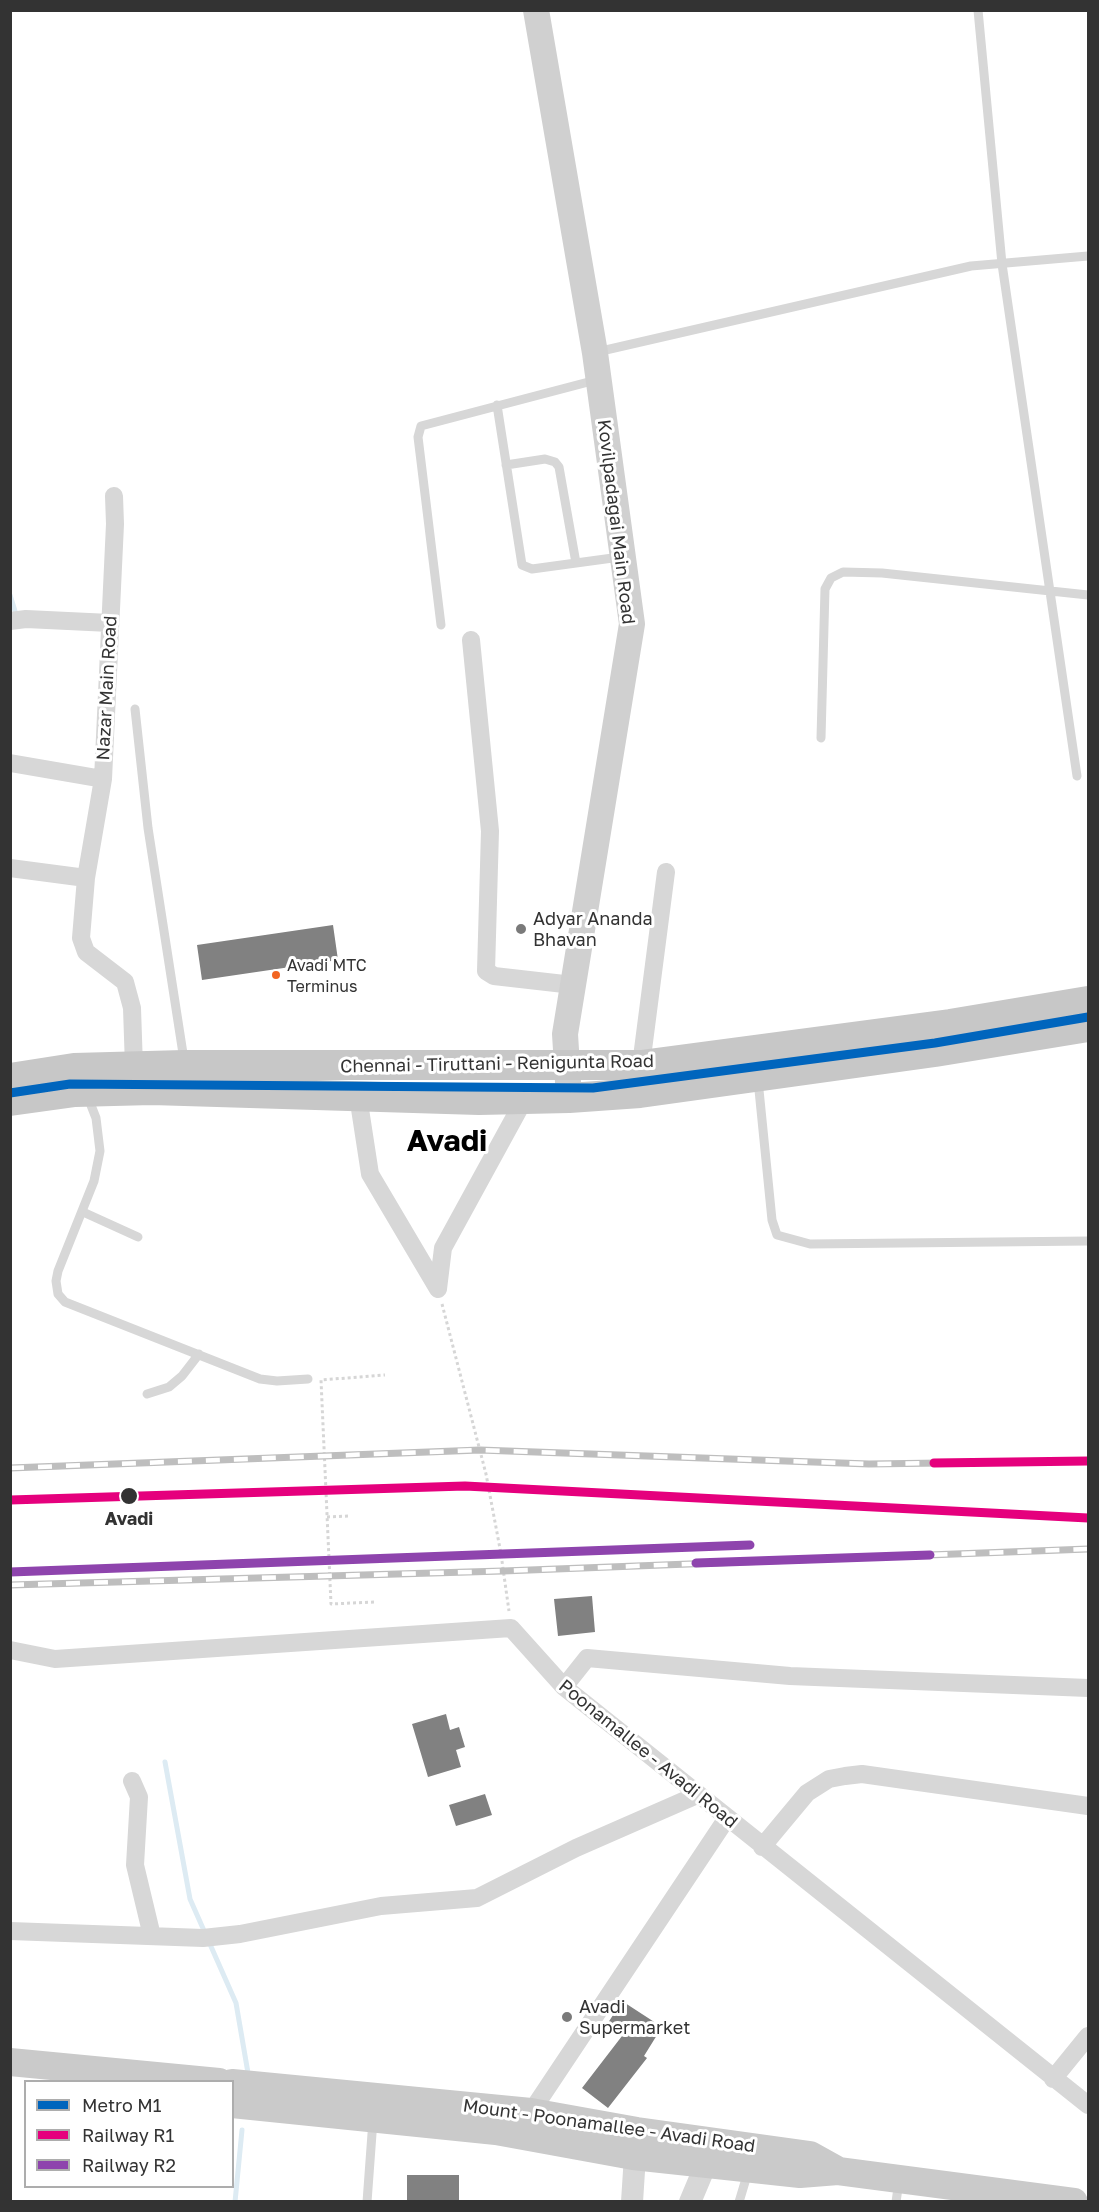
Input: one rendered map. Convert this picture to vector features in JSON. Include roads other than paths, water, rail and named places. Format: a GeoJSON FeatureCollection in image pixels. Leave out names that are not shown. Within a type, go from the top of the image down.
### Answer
{"type":"FeatureCollection","features":[{"type":"Feature","properties":{"kind":"highway","name":"Chennai - Tiruttani - Renigunta Road"},"geometry":{"type":"LineString","coordinates":[[10,1078],[74,1068],[134,1067],[186,1078],[358,1096],[524,1100],[569,1098],[640,1079],[756,1063],[950,1024],[1089,1001]]}},
{"type":"Feature","properties":{"kind":"highway","name":"Chennai - Tiruttani - Renigunta Road"},"geometry":{"type":"LineString","coordinates":[[756,1063],[935,1052],[1089,1027]]}},
{"type":"Feature","properties":{"kind":"highway","name":"Chennai - Tiruttani - Renigunta Road"},"geometry":{"type":"LineString","coordinates":[[10,1101],[186,1078],[565,1066],[640,1079]]}},
{"type":"Feature","properties":{"kind":"main road","name":"Kovilpadagai Main Road"},"geometry":{"type":"LineString","coordinates":[[536,10],[594,352],[632,624],[565,1034],[565,1066],[569,1098]]}},
{"type":"Feature","properties":{"kind":"main road"},"geometry":{"type":"LineString","coordinates":[[10,2062],[198,2080]]}},
{"type":"Feature","properties":{"kind":"main road","name":"Mount - Poonamallee - Avadi Road"},"geometry":{"type":"LineString","coordinates":[[234,2083],[531,2112],[706,2164],[800,2174],[838,2171]]}},
{"type":"Feature","properties":{"kind":"main road","name":"Mount - Poonamallee - Avadi Road"},"geometry":{"type":"LineString","coordinates":[[234,2104],[635,2144],[810,2155],[838,2171],[898,2190],[1074,2202]]}},
{"type":"Feature","properties":{"kind":"street","name":"Nazar Main Road"},"geometry":{"type":"LineString","coordinates":[[114,496],[103,779],[86,879],[81,938],[86,952],[126,982],[132,1008],[134,1067]]}},
{"type":"Feature","properties":{"kind":"street"},"geometry":{"type":"LineString","coordinates":[[10,621],[26,619],[110,623]]}},
{"type":"Feature","properties":{"kind":"street"},"geometry":{"type":"LineString","coordinates":[[471,640],[490,831],[486,971],[494,976],[573,985]]}},
{"type":"Feature","properties":{"kind":"street"},"geometry":{"type":"LineString","coordinates":[[10,763],[103,779]]}},
{"type":"Feature","properties":{"kind":"street"},"geometry":{"type":"LineString","coordinates":[[10,868],[86,879]]}},
{"type":"Feature","properties":{"kind":"street"},"geometry":{"type":"LineString","coordinates":[[640,1079],[666,872]]}},
{"type":"Feature","properties":{"kind":"street"},"geometry":{"type":"LineString","coordinates":[[358,1096],[370,1174],[438,1289],[444,1248],[524,1100]]}},
{"type":"Feature","properties":{"kind":"street","name":"Poonamallee - Avadi Road"},"geometry":{"type":"LineString","coordinates":[[10,1650],[55,1659],[511,1628],[564,1687],[1053,2079],[1089,2105]]}},
{"type":"Feature","properties":{"kind":"street"},"geometry":{"type":"LineString","coordinates":[[564,1687],[587,1658],[790,1676],[1089,1688]]}},
{"type":"Feature","properties":{"kind":"street"},"geometry":{"type":"LineString","coordinates":[[762,1847],[807,1793],[829,1779],[844,1776],[862,1774],[1089,1806]]}},
{"type":"Feature","properties":{"kind":"street"},"geometry":{"type":"LineString","coordinates":[[132,1781],[139,1797],[135,1864],[152,1936]]}},
{"type":"Feature","properties":{"kind":"street"},"geometry":{"type":"LineString","coordinates":[[10,1931],[203,1938],[240,1934],[381,1906],[477,1898],[576,1848],[697,1795]]}},
{"type":"Feature","properties":{"kind":"street"},"geometry":{"type":"LineString","coordinates":[[531,2112],[727,1818]]}},
{"type":"Feature","properties":{"kind":"street"},"geometry":{"type":"LineString","coordinates":[[1053,2079],[1089,2036]]}},
{"type":"Feature","properties":{"kind":"street"},"geometry":{"type":"LineString","coordinates":[[632,2202],[635,2144]]}},
{"type":"Feature","properties":{"kind":"street"},"geometry":{"type":"LineString","coordinates":[[690,2202],[706,2164]]}},
{"type":"Feature","properties":{"kind":"lane"},"geometry":{"type":"LineString","coordinates":[[978,10],[1002,264],[1077,776]]}},
{"type":"Feature","properties":{"kind":"lane"},"geometry":{"type":"LineString","coordinates":[[594,352],[971,266],[1089,256]]}},
{"type":"Feature","properties":{"kind":"lane"},"geometry":{"type":"LineString","coordinates":[[441,625],[418,432],[426,424],[598,379]]}},
{"type":"Feature","properties":{"kind":"lane"},"geometry":{"type":"LineString","coordinates":[[496,405],[522,565],[532,569],[623,557]]}},
{"type":"Feature","properties":{"kind":"lane"},"geometry":{"type":"LineString","coordinates":[[506,465],[545,459],[555,462],[559,467],[576,563]]}},
{"type":"Feature","properties":{"kind":"lane"},"geometry":{"type":"LineString","coordinates":[[821,738],[825,589],[831,578],[843,572],[882,573],[1089,596]]}},
{"type":"Feature","properties":{"kind":"lane"},"geometry":{"type":"LineString","coordinates":[[135,709],[148,828],[186,1078]]}},
{"type":"Feature","properties":{"kind":"lane"},"geometry":{"type":"LineString","coordinates":[[756,1063],[772,1220],[777,1234],[810,1244],[1089,1241]]}},
{"type":"Feature","properties":{"kind":"lane"},"geometry":{"type":"LineString","coordinates":[[85,1092],[96,1118],[100,1151],[94,1181],[56,1281],[58,1294],[65,1302],[260,1378],[277,1381],[308,1379]]}},
{"type":"Feature","properties":{"kind":"lane"},"geometry":{"type":"LineString","coordinates":[[83,1212],[138,1237]]}},
{"type":"Feature","properties":{"kind":"lane"},"geometry":{"type":"LineString","coordinates":[[147,1394],[169,1387],[199,1354]]}},
{"type":"Feature","properties":{"kind":"lane"},"geometry":{"type":"LineString","coordinates":[[367,2202],[373,2118]]}},
{"type":"Feature","properties":{"kind":"lane"},"geometry":{"type":"LineString","coordinates":[[739,2202],[749,2169]]}},
{"type":"Feature","properties":{"kind":"waterway"},"geometry":{"type":"LineString","coordinates":[[10,595],[15,611]]}},
{"type":"Feature","properties":{"kind":"waterway"},"geometry":{"type":"LineString","coordinates":[[165,1762],[190,1899],[236,2003],[248,2073]]}},
{"type":"Feature","properties":{"kind":"waterway"},"geometry":{"type":"LineString","coordinates":[[235,2202],[242,2130]]}},
{"type":"Feature","properties":{"kind":"railway"},"geometry":{"type":"LineString","coordinates":[[10,1093],[70,1084],[593,1088],[935,1043],[1088,1017]]}},
{"type":"Feature","properties":{"kind":"railway"},"geometry":{"type":"LineString","coordinates":[[10,1468],[480,1450],[869,1464],[1088,1461]]}},
{"type":"Feature","properties":{"kind":"railway"},"geometry":{"type":"LineString","coordinates":[[10,1500],[465,1486],[1088,1518]]}},
{"type":"Feature","properties":{"kind":"railway"},"geometry":{"type":"LineString","coordinates":[[10,1585],[503,1571],[1088,1549]]}},
{"type":"Feature","properties":{"kind":"metro line","name":"M1"},"geometry":{"type":"LineString","coordinates":[[10,1093],[70,1084],[593,1088],[935,1043],[1088,1017]]}},
{"type":"Feature","properties":{"kind":"rail line","name":"R1"},"geometry":{"type":"LineString","coordinates":[[934,1463],[1088,1461]]}},
{"type":"Feature","properties":{"kind":"rail line","name":"R1"},"geometry":{"type":"LineString","coordinates":[[10,1500],[465,1486],[1088,1518]]}},
{"type":"Feature","properties":{"kind":"rail line","name":"R2"},"geometry":{"type":"LineString","coordinates":[[10,1572],[750,1545]]}},
{"type":"Feature","properties":{"kind":"rail line","name":"R2"},"geometry":{"type":"LineString","coordinates":[[696,1563],[930,1555]]}},
{"type":"Feature","properties":{"kind":"place","name":"Adyar Ananda Bhavan"},"geometry":{"type":"Point","coordinates":[521,929]}},
{"type":"Feature","properties":{"kind":"place","name":"Avadi MTC Terminus"},"geometry":{"type":"Point","coordinates":[276,975]}},
{"type":"Feature","properties":{"kind":"place","name":"Avadi"},"geometry":{"type":"Point","coordinates":[129,1496]}},
{"type":"Feature","properties":{"kind":"place","name":"Avadi Supermarket"},"geometry":{"type":"Point","coordinates":[567,2017]}},
{"type":"Feature","properties":{"kind":"district","name":"Avadi"},"geometry":{"type":"Point","coordinates":[447,1141]}}]}
